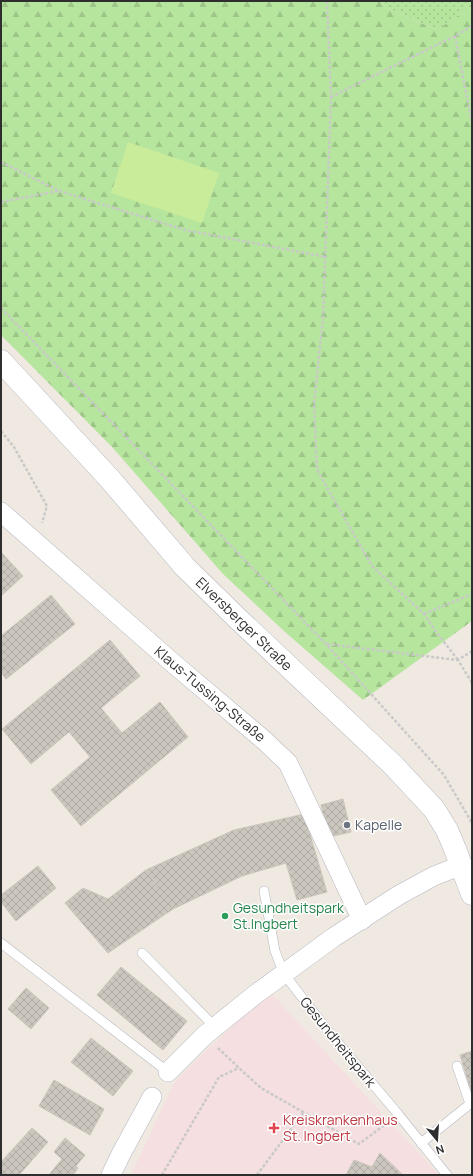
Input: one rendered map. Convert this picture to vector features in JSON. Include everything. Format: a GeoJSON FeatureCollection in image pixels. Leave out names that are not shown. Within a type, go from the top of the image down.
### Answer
{"type":"FeatureCollection","features":[{"type":"Feature","properties":{"kind":"main road","name":"Elversberger Straße"},"geometry":{"type":"LineString","coordinates":[[1,361],[109,478],[184,567],[398,770],[434,809],[467,864],[472,894]]}},
{"type":"Feature","properties":{"kind":"street","name":"Klaus-Tussing-Straße"},"geometry":{"type":"LineString","coordinates":[[1,512],[174,664],[265,741],[288,763],[362,920]]}},
{"type":"Feature","properties":{"kind":"street"},"geometry":{"type":"LineString","coordinates":[[168,1072],[210,1031],[256,994],[334,937],[399,895],[434,876],[467,864]]}},
{"type":"Feature","properties":{"kind":"street"},"geometry":{"type":"LineString","coordinates":[[111,1175],[152,1097]]}},
{"type":"Feature","properties":{"kind":"lane","name":"Gesundheitspark"},"geometry":{"type":"LineString","coordinates":[[264,891],[275,951],[284,974],[328,1031],[447,1175]]}},
{"type":"Feature","properties":{"kind":"lane"},"geometry":{"type":"LineString","coordinates":[[1,943],[168,1072]]}},
{"type":"Feature","properties":{"kind":"lane"},"geometry":{"type":"LineString","coordinates":[[142,953],[210,1031]]}},
{"type":"Feature","properties":{"kind":"lane"},"geometry":{"type":"LineString","coordinates":[[421,1143],[470,1104],[457,1066]]}},
{"type":"Feature","properties":{"kind":"path"},"geometry":{"type":"LineString","coordinates":[[327,1],[331,97],[324,318],[314,404],[317,470],[372,566],[424,614],[458,660],[472,683]]}},
{"type":"Feature","properties":{"kind":"path"},"geometry":{"type":"LineString","coordinates":[[331,97],[455,36],[472,26]]}},
{"type":"Feature","properties":{"kind":"path"},"geometry":{"type":"LineString","coordinates":[[455,36],[472,123]]}},
{"type":"Feature","properties":{"kind":"path"},"geometry":{"type":"LineString","coordinates":[[1,162],[58,191],[185,230],[326,257]]}},
{"type":"Feature","properties":{"kind":"path"},"geometry":{"type":"LineString","coordinates":[[1,202],[58,191]]}},
{"type":"Feature","properties":{"kind":"path"},"geometry":{"type":"LineString","coordinates":[[1,308],[326,644],[444,775],[472,823]]}},
{"type":"Feature","properties":{"kind":"path"},"geometry":{"type":"LineString","coordinates":[[1,432],[14,447],[47,506],[37,543]]}},
{"type":"Feature","properties":{"kind":"path"},"geometry":{"type":"LineString","coordinates":[[424,614],[472,594]]}},
{"type":"Feature","properties":{"kind":"path"},"geometry":{"type":"LineString","coordinates":[[326,644],[458,660],[472,651]]}},
{"type":"Feature","properties":{"kind":"path"},"geometry":{"type":"LineString","coordinates":[[210,1031],[239,1068],[261,1088],[359,1144],[398,1114]]}},
{"type":"Feature","properties":{"kind":"path"},"geometry":{"type":"LineString","coordinates":[[162,1175],[219,1077],[239,1068]]}},
{"type":"Feature","properties":{"kind":"path"},"geometry":{"type":"LineString","coordinates":[[257,1175],[303,1112]]}},
{"type":"Feature","properties":{"kind":"shaded area","name":"Kreiskrankenhaus St. Ingbert"},"geometry":{"type":"Polygon","coordinates":[[[269,991],[439,1175],[131,1175],[175,1081],[269,991]]]}},
{"type":"Feature","properties":{"kind":"green space"},"geometry":{"type":"Polygon","coordinates":[[[1,1],[382,1],[385,7],[437,30],[472,6],[472,621],[363,700],[284,631],[223,574],[113,448],[1,335],[1,1]]]}},
{"type":"Feature","properties":{"kind":"green space"},"geometry":{"type":"Polygon","coordinates":[[[382,1],[472,1],[472,6],[437,30],[385,7],[382,1]]]}},
{"type":"Feature","properties":{"kind":"green space"},"geometry":{"type":"Polygon","coordinates":[[[128,142],[219,173],[202,223],[111,193],[128,142]]]}},
{"type":"Feature","properties":{"kind":"building"},"geometry":{"type":"Polygon","coordinates":[[[1,552],[23,576],[1,596],[1,552]]]}},
{"type":"Feature","properties":{"kind":"building"},"geometry":{"type":"Polygon","coordinates":[[[51,595],[75,624],[6,679],[1,672],[1,636],[51,595]]]}},
{"type":"Feature","properties":{"kind":"building"},"geometry":{"type":"Polygon","coordinates":[[[110,640],[140,676],[101,708],[122,733],[160,702],[188,737],[81,826],[51,790],[90,757],[69,732],[31,764],[2,729],[110,640]]]}},
{"type":"Feature","properties":{"kind":"building"},"geometry":{"type":"Polygon","coordinates":[[[343,799],[351,832],[329,837],[321,805],[343,799]]]}},
{"type":"Feature","properties":{"kind":"building"},"geometry":{"type":"Polygon","coordinates":[[[304,814],[327,892],[297,900],[286,863],[242,876],[173,909],[146,870],[234,830],[304,814]]]}},
{"type":"Feature","properties":{"kind":"building"},"geometry":{"type":"Polygon","coordinates":[[[38,866],[56,888],[16,921],[1,902],[1,895],[38,866]]]}},
{"type":"Feature","properties":{"kind":"building"},"geometry":{"type":"Polygon","coordinates":[[[146,870],[173,909],[108,953],[65,903],[83,888],[108,899],[146,870]]]}},
{"type":"Feature","properties":{"kind":"building"},"geometry":{"type":"Polygon","coordinates":[[[121,967],[187,1021],[163,1050],[97,995],[121,967]]]}},
{"type":"Feature","properties":{"kind":"building"},"geometry":{"type":"Polygon","coordinates":[[[26,988],[49,1008],[31,1029],[8,1009],[26,988]]]}},
{"type":"Feature","properties":{"kind":"building"},"geometry":{"type":"Polygon","coordinates":[[[91,1038],[133,1071],[113,1096],[71,1062],[91,1038]]]}},
{"type":"Feature","properties":{"kind":"building"},"geometry":{"type":"Polygon","coordinates":[[[472,1051],[472,1094],[460,1055],[472,1051]]]}},
{"type":"Feature","properties":{"kind":"building"},"geometry":{"type":"Polygon","coordinates":[[[54,1080],[104,1109],[90,1135],[39,1106],[54,1080]]]}},
{"type":"Feature","properties":{"kind":"building"},"geometry":{"type":"Polygon","coordinates":[[[32,1128],[48,1142],[19,1175],[1,1175],[1,1162],[32,1128]]]}},
{"type":"Feature","properties":{"kind":"building"},"geometry":{"type":"Polygon","coordinates":[[[65,1138],[85,1155],[76,1166],[78,1168],[73,1175],[69,1175],[57,1165],[62,1159],[54,1152],[65,1138]]]}},
{"type":"Feature","properties":{"kind":"building"},"geometry":{"type":"Polygon","coordinates":[[[380,1153],[403,1175],[346,1175],[354,1160],[372,1167],[380,1153]]]}},
{"type":"Feature","properties":{"kind":"building"},"geometry":{"type":"Polygon","coordinates":[[[57,1165],[69,1175],[49,1175],[57,1165]]]}},
{"type":"Feature","properties":{"kind":"place","name":"Kapelle"},"geometry":{"type":"Point","coordinates":[347,825]}},
{"type":"Feature","properties":{"kind":"place","name":"Gesundheitspark St.Ingbert"},"geometry":{"type":"Point","coordinates":[225,916]}},
{"type":"Feature","properties":{"kind":"place","name":"Kreiskrankenhaus St. Ingbert"},"geometry":{"type":"Point","coordinates":[274,1128]}}]}
